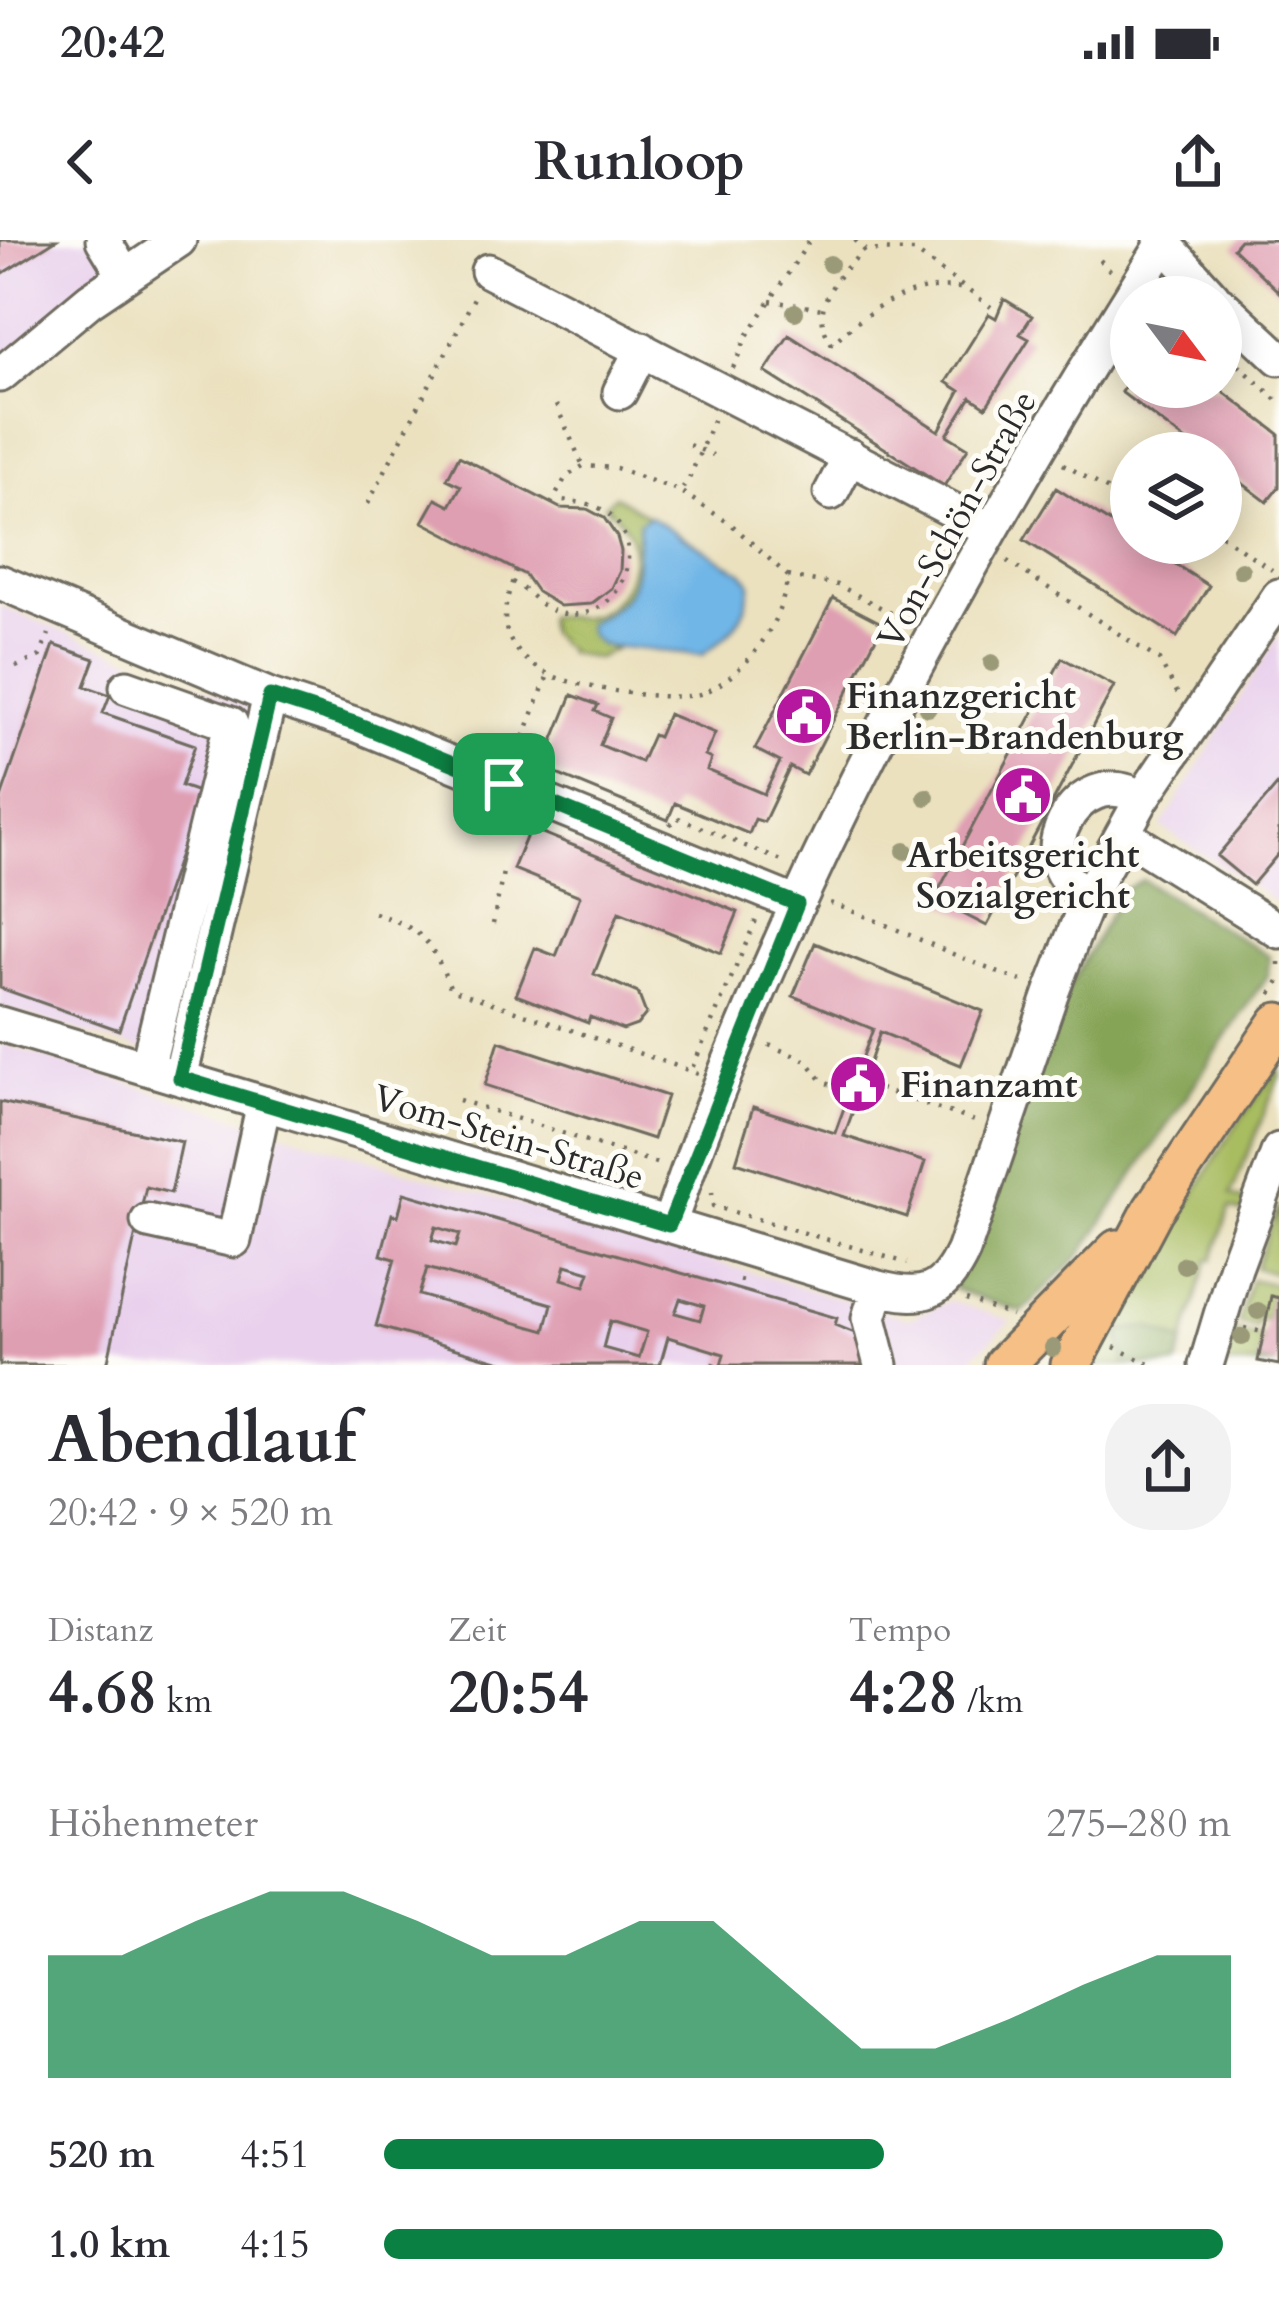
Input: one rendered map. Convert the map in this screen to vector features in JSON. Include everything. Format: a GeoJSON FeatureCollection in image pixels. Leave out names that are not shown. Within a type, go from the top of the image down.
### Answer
{"type":"FeatureCollection","features":[{"type":"Feature","properties":{"kind":"main road"},"geometry":{"type":"LineString","coordinates":[[1071,1365],[1153,1210],[1279,1023]]}},
{"type":"Feature","properties":{"kind":"main road"},"geometry":{"type":"LineString","coordinates":[[1004,1365],[1095,1276],[1153,1210]]}},
{"type":"Feature","properties":{"kind":"street"},"geometry":{"type":"LineString","coordinates":[[103,240],[125,276]]}},
{"type":"Feature","properties":{"kind":"street"},"geometry":{"type":"LineString","coordinates":[[0,375],[90,300],[179,240]]}},
{"type":"Feature","properties":{"kind":"street"},"geometry":{"type":"LineString","coordinates":[[1164,241],[1195,276]]}},
{"type":"Feature","properties":{"kind":"street","name":"Von-Schön-Straße"},"geometry":{"type":"LineString","coordinates":[[669,1225],[799,898],[896,730],[992,540],[1164,241]]}},
{"type":"Feature","properties":{"kind":"street"},"geometry":{"type":"LineString","coordinates":[[488,272],[850,456],[992,540]]}},
{"type":"Feature","properties":{"kind":"street"},"geometry":{"type":"LineString","coordinates":[[1242,324],[1279,358]]}},
{"type":"Feature","properties":{"kind":"street"},"geometry":{"type":"LineString","coordinates":[[620,392],[642,349]]}},
{"type":"Feature","properties":{"kind":"street"},"geometry":{"type":"LineString","coordinates":[[831,493],[850,456]]}},
{"type":"Feature","properties":{"kind":"street"},"geometry":{"type":"LineString","coordinates":[[0,582],[270,696],[357,724],[799,898]]}},
{"type":"Feature","properties":{"kind":"street"},"geometry":{"type":"LineString","coordinates":[[942,1285],[963,1251],[1090,893],[1142,799],[1275,607]]}},
{"type":"Feature","properties":{"kind":"street"},"geometry":{"type":"LineString","coordinates":[[198,713],[216,673]]}},
{"type":"Feature","properties":{"kind":"street"},"geometry":{"type":"LineString","coordinates":[[127,687],[231,724],[147,1068]]}},
{"type":"Feature","properties":{"kind":"street"},"geometry":{"type":"LineString","coordinates":[[180,1078],[270,696]]}},
{"type":"Feature","properties":{"kind":"street"},"geometry":{"type":"LineString","coordinates":[[1090,893],[1073,888],[1061,874],[1057,852],[1066,818],[1097,791],[1131,791],[1142,799]]}},
{"type":"Feature","properties":{"kind":"street"},"geometry":{"type":"LineString","coordinates":[[1123,834],[1274,939]]}},
{"type":"Feature","properties":{"kind":"street","name":"Vom-Stein-Straße"},"geometry":{"type":"LineString","coordinates":[[0,1024],[669,1225],[874,1303],[942,1285]]}},
{"type":"Feature","properties":{"kind":"street"},"geometry":{"type":"LineString","coordinates":[[148,1221],[234,1240],[265,1103]]}},
{"type":"Feature","properties":{"kind":"street"},"geometry":{"type":"LineString","coordinates":[[1206,1365],[1235,1268],[1279,1150]]}},
{"type":"Feature","properties":{"kind":"street"},"geometry":{"type":"LineString","coordinates":[[874,1303],[881,1365]]}},
{"type":"Feature","properties":{"kind":"path"},"geometry":{"type":"LineString","coordinates":[[855,240],[865,250],[914,251],[991,307]]}},
{"type":"Feature","properties":{"kind":"path"},"geometry":{"type":"LineString","coordinates":[[865,250],[835,280],[823,309],[826,336],[832,344],[867,314],[912,290],[960,288]]}},
{"type":"Feature","properties":{"kind":"path"},"geometry":{"type":"LineString","coordinates":[[368,504],[488,272]]}},
{"type":"Feature","properties":{"kind":"path"},"geometry":{"type":"LineString","coordinates":[[770,301],[823,309]]}},
{"type":"Feature","properties":{"kind":"path"},"geometry":{"type":"LineString","coordinates":[[1242,368],[1279,402]]}},
{"type":"Feature","properties":{"kind":"path"},"geometry":{"type":"LineString","coordinates":[[556,405],[583,466]]}},
{"type":"Feature","properties":{"kind":"path"},"geometry":{"type":"LineString","coordinates":[[689,445],[713,455]]}},
{"type":"Feature","properties":{"kind":"path"},"geometry":{"type":"LineString","coordinates":[[1052,457],[1110,491]]}},
{"type":"Feature","properties":{"kind":"path"},"geometry":{"type":"LineString","coordinates":[[680,491],[732,525],[788,576],[838,584],[925,631]]}},
{"type":"Feature","properties":{"kind":"path"},"geometry":{"type":"LineString","coordinates":[[512,582],[526,588],[545,607],[576,613],[606,602],[624,581],[628,545],[612,518],[590,505],[555,498],[551,503]]}},
{"type":"Feature","properties":{"kind":"path"},"geometry":{"type":"LineString","coordinates":[[992,540],[1159,660],[1185,706]]}},
{"type":"Feature","properties":{"kind":"path"},"geometry":{"type":"LineString","coordinates":[[1242,563],[1275,607]]}},
{"type":"Feature","properties":{"kind":"path"},"geometry":{"type":"LineString","coordinates":[[516,570],[505,601],[507,631],[518,651],[548,675],[639,693],[702,694],[732,674],[760,645],[784,599],[788,576]]}},
{"type":"Feature","properties":{"kind":"path"},"geometry":{"type":"LineString","coordinates":[[16,667],[40,656],[61,607]]}},
{"type":"Feature","properties":{"kind":"path"},"geometry":{"type":"LineString","coordinates":[[504,784],[548,675]]}},
{"type":"Feature","properties":{"kind":"path"},"geometry":{"type":"LineString","coordinates":[[494,924],[503,872]]}},
{"type":"Feature","properties":{"kind":"path"},"geometry":{"type":"LineString","coordinates":[[799,898],[884,922],[967,963],[1052,991]]}},
{"type":"Feature","properties":{"kind":"path"},"geometry":{"type":"LineString","coordinates":[[374,913],[410,926],[431,943],[451,988],[691,1071]]}},
{"type":"Feature","properties":{"kind":"path"},"geometry":{"type":"LineString","coordinates":[[1274,939],[1279,964]]}},
{"type":"Feature","properties":{"kind":"path"},"geometry":{"type":"LineString","coordinates":[[753,1038],[807,1061],[823,1082],[841,1088]]}},
{"type":"Feature","properties":{"kind":"path"},"geometry":{"type":"LineString","coordinates":[[880,1089],[1004,1130]]}},
{"type":"Feature","properties":{"kind":"path"},"geometry":{"type":"LineString","coordinates":[[736,1289],[740,1278],[748,1282]]}},
{"type":"Feature","properties":{"kind":"path"},"geometry":{"type":"LineString","coordinates":[[942,1285],[951,1295],[1026,1320]]}},
{"type":"Feature","properties":{"kind":"path"},"geometry":{"type":"LineString","coordinates":[[712,1365],[718,1352]]}},
{"type":"Feature","properties":{"kind":"shaded area"},"geometry":{"type":"Polygon","coordinates":[[[0,240],[162,240],[0,360],[0,240]]]}},
{"type":"Feature","properties":{"kind":"shaded area"},"geometry":{"type":"Polygon","coordinates":[[[0,606],[249,706],[254,723],[179,1043],[152,1054],[0,1007],[0,606]]]}},
{"type":"Feature","properties":{"kind":"shaded area"},"geometry":{"type":"Polygon","coordinates":[[[1279,634],[1279,904],[1161,827],[1279,634]]]}},
{"type":"Feature","properties":{"kind":"shaded area"},"geometry":{"type":"Polygon","coordinates":[[[0,1043],[412,1173],[909,1319],[950,1301],[1011,1321],[964,1365],[0,1365],[0,1043]]]}},
{"type":"Feature","properties":{"kind":"green space"},"geometry":{"type":"Polygon","coordinates":[[[615,496],[649,516],[639,523],[636,572],[627,595],[588,625],[597,641],[616,648],[597,659],[569,653],[549,633],[547,616],[581,618],[597,613],[623,589],[631,567],[632,543],[605,505],[615,496]]]}},
{"type":"Feature","properties":{"kind":"green space"},"geometry":{"type":"Polygon","coordinates":[[[1142,880],[1269,956],[1268,974],[1082,1253],[1022,1312],[953,1289],[1067,991],[1123,890],[1142,880]]]}},
{"type":"Feature","properties":{"kind":"green space"},"geometry":{"type":"Polygon","coordinates":[[[1279,1067],[1231,1195],[1249,1203],[1245,1213],[1230,1208],[1213,1259],[1208,1259],[1177,1365],[1093,1365],[1231,1132],[1279,1067]]]}},
{"type":"Feature","properties":{"kind":"green space"},"geometry":{"type":"Polygon","coordinates":[[[1279,1206],[1279,1274],[1255,1268],[1279,1206]]]}},
{"type":"Feature","properties":{"kind":"green space"},"geometry":{"type":"Polygon","coordinates":[[[1251,1279],[1279,1286],[1279,1298],[1271,1297],[1266,1320],[1258,1319],[1256,1326],[1238,1323],[1251,1279]]]}},
{"type":"Feature","properties":{"kind":"green space"},"geometry":{"type":"Polygon","coordinates":[[[1149,1327],[1184,1342],[1177,1365],[1125,1365],[1120,1335],[1124,1330],[1149,1327]]]}},
{"type":"Feature","properties":{"kind":"green space"},"geometry":{"type":"Polygon","coordinates":[[[1235,1331],[1263,1337],[1258,1361],[1276,1365],[1225,1365],[1235,1331]]]}},
{"type":"Feature","properties":{"kind":"water"},"geometry":{"type":"Polygon","coordinates":[[[649,516],[743,573],[751,583],[736,625],[702,655],[601,645],[590,636],[587,624],[618,604],[632,584],[639,523],[649,516]]]}},
{"type":"Feature","properties":{"kind":"building"},"geometry":{"type":"Polygon","coordinates":[[[0,240],[56,240],[0,275],[0,240]]]}},
{"type":"Feature","properties":{"kind":"building"},"geometry":{"type":"Polygon","coordinates":[[[1240,240],[1279,240],[1279,292],[1233,248],[1240,240]]]}},
{"type":"Feature","properties":{"kind":"building"},"geometry":{"type":"Polygon","coordinates":[[[1004,299],[1032,316],[1020,334],[1029,339],[986,407],[971,397],[947,435],[968,448],[944,486],[765,372],[789,335],[939,431],[960,391],[946,382],[989,314],[996,318],[1004,299]]]}},
{"type":"Feature","properties":{"kind":"building"},"geometry":{"type":"Polygon","coordinates":[[[1242,406],[1279,434],[1279,487],[1267,502],[1242,483],[1242,432],[1174,432],[1142,408],[1242,406]]]}},
{"type":"Feature","properties":{"kind":"building"},"geometry":{"type":"Polygon","coordinates":[[[459,456],[560,508],[587,509],[604,518],[621,551],[620,571],[612,588],[591,604],[560,606],[537,592],[525,575],[423,522],[436,499],[450,506],[461,486],[447,479],[459,456]]]}},
{"type":"Feature","properties":{"kind":"building"},"geometry":{"type":"Polygon","coordinates":[[[1056,488],[1110,523],[1110,564],[1175,564],[1209,586],[1177,637],[1024,540],[1056,488]]]}},
{"type":"Feature","properties":{"kind":"building","name":"Finanzgericht Berlin-Brandenburg"},"geometry":{"type":"Polygon","coordinates":[[[833,598],[883,624],[805,775],[790,767],[764,822],[755,819],[749,834],[675,803],[668,820],[542,768],[572,695],[598,705],[595,711],[611,718],[600,745],[641,762],[668,714],[715,733],[705,756],[711,759],[707,770],[764,794],[780,762],[755,749],[833,598]]]}},
{"type":"Feature","properties":{"kind":"building"},"geometry":{"type":"Polygon","coordinates":[[[54,645],[95,659],[85,686],[110,695],[103,713],[195,745],[181,786],[201,793],[119,1030],[0,988],[0,801],[54,645]]]}},
{"type":"Feature","properties":{"kind":"building","name":"Arbeitsgericht Sozialgericht"},"geometry":{"type":"Polygon","coordinates":[[[1062,658],[1114,686],[987,926],[934,899],[1062,658]]]}},
{"type":"Feature","properties":{"kind":"building"},"geometry":{"type":"Polygon","coordinates":[[[1279,783],[1279,853],[1252,885],[1217,856],[1279,783]]]}},
{"type":"Feature","properties":{"kind":"building"},"geometry":{"type":"Polygon","coordinates":[[[530,828],[738,912],[721,953],[619,912],[594,974],[638,993],[646,1014],[637,1025],[623,1030],[590,1017],[588,1023],[516,995],[535,948],[556,956],[580,896],[513,869],[530,828]]]}},
{"type":"Feature","properties":{"kind":"building","name":"Finanzamt"},"geometry":{"type":"Polygon","coordinates":[[[815,943],[983,1011],[961,1065],[880,1032],[866,1074],[874,1077],[866,1100],[858,1097],[844,1136],[925,1162],[907,1217],[736,1162],[753,1107],[835,1133],[849,1094],[842,1091],[849,1072],[856,1075],[873,1029],[793,996],[815,943]]]}},
{"type":"Feature","properties":{"kind":"building"},"geometry":{"type":"Polygon","coordinates":[[[499,1041],[667,1096],[653,1139],[485,1085],[499,1041]]]}},
{"type":"Feature","properties":{"kind":"building"},"geometry":{"type":"Polygon","coordinates":[[[0,1102],[182,1142],[171,1193],[146,1187],[107,1365],[0,1365],[0,1102]]]}},
{"type":"Feature","properties":{"kind":"building"},"geometry":{"type":"Polygon","coordinates":[[[404,1193],[837,1318],[835,1325],[860,1335],[866,1365],[721,1365],[724,1354],[668,1337],[660,1365],[512,1365],[376,1326],[395,1259],[381,1255],[392,1214],[398,1216],[404,1193]],[[436,1227],[432,1240],[456,1247],[460,1234],[436,1227]],[[566,1265],[562,1279],[585,1286],[590,1272],[566,1265]],[[427,1268],[419,1295],[545,1331],[552,1304],[427,1268]],[[680,1299],[675,1313],[700,1320],[704,1306],[680,1299]],[[610,1321],[603,1348],[639,1358],[647,1332],[610,1321]]]}},
{"type":"Feature","properties":{"kind":"building"},"geometry":{"type":"Polygon","coordinates":[[[1271,1296],[1279,1298],[1279,1365],[1258,1361],[1271,1296]]]}},
{"type":"Feature","properties":{"kind":"place","name":"Finanzgericht Berlin-Brandenburg"},"geometry":{"type":"Point","coordinates":[804,716]}},
{"type":"Feature","properties":{"kind":"place","name":"Arbeitsgericht Sozialgericht"},"geometry":{"type":"Point","coordinates":[1023,795]}},
{"type":"Feature","properties":{"kind":"place","name":"Finanzamt"},"geometry":{"type":"Point","coordinates":[858,1084]}},
{"type":"Feature","properties":{"kind":"route"},"geometry":{"type":"LineString","coordinates":[[270,696],[357,724],[504,784],[797,904],[669,1225],[180,1078],[270,696]]}}]}
